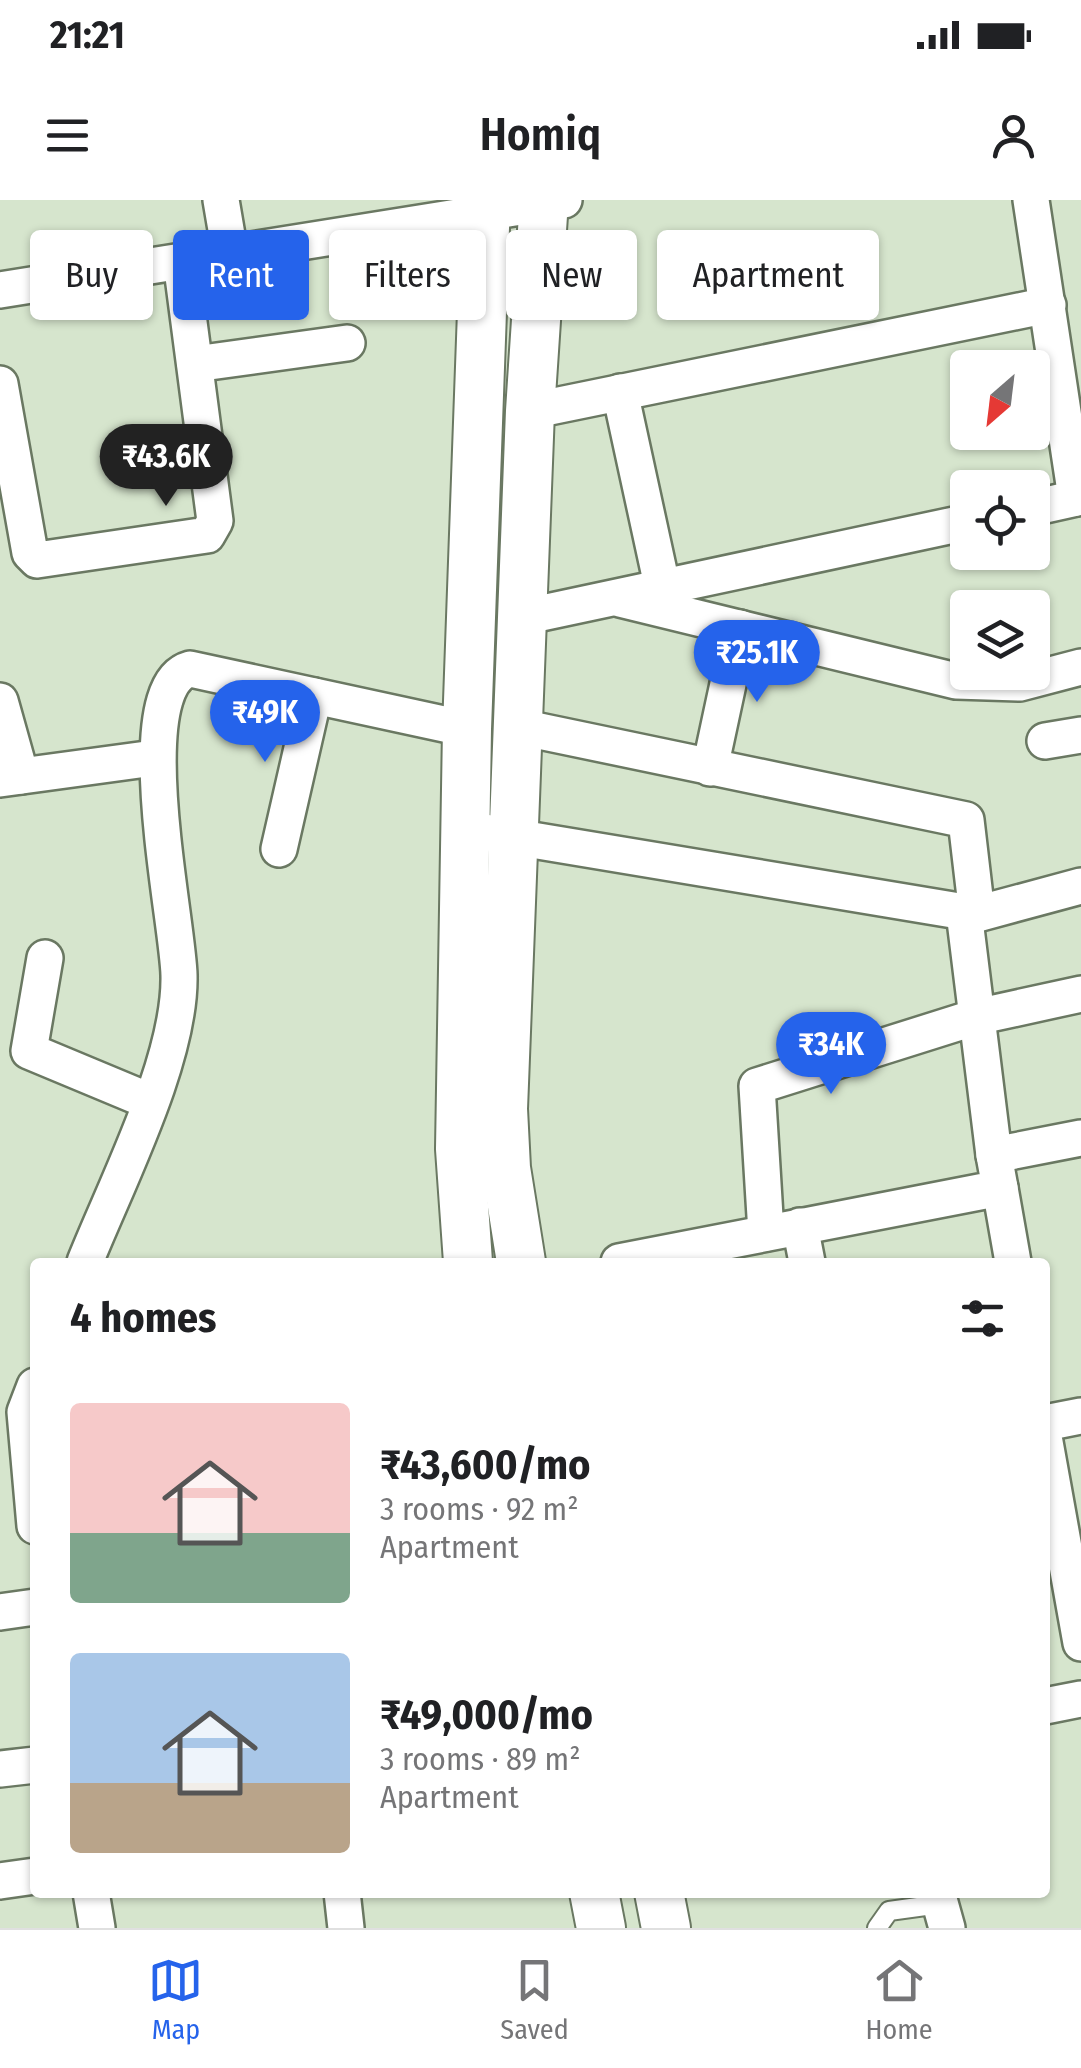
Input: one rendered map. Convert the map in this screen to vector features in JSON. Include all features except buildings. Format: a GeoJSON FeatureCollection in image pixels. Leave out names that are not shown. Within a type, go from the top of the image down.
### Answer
{"type":"FeatureCollection","features":[{"type":"Feature","properties":{"kind":"street"},"geometry":{"type":"LineString","coordinates":[[220,200],[226,230]]}},
{"type":"Feature","properties":{"kind":"street"},"geometry":{"type":"LineString","coordinates":[[1031,200],[1079,498],[1050,504]]}},
{"type":"Feature","properties":{"kind":"street"},"geometry":{"type":"LineString","coordinates":[[309,238],[486,206],[551,201],[530,411],[503,1109],[506,1168],[519,1258]]}},
{"type":"Feature","properties":{"kind":"street"},"geometry":{"type":"LineString","coordinates":[[468,1258],[460,1149],[467,729],[486,206]]}},
{"type":"Feature","properties":{"kind":"street"},"geometry":{"type":"LineString","coordinates":[[0,290],[173,262]]}},
{"type":"Feature","properties":{"kind":"street"},"geometry":{"type":"LineString","coordinates":[[530,411],[1048,305]]}},
{"type":"Feature","properties":{"kind":"street"},"geometry":{"type":"LineString","coordinates":[[0,384],[30,553],[47,562],[207,535],[213,529],[189,320]]}},
{"type":"Feature","properties":{"kind":"street"},"geometry":{"type":"LineString","coordinates":[[195,364],[347,343]]}},
{"type":"Feature","properties":{"kind":"street"},"geometry":{"type":"LineString","coordinates":[[620,392],[662,590]]}},
{"type":"Feature","properties":{"kind":"street"},"geometry":{"type":"LineString","coordinates":[[523,617],[950,526]]}},
{"type":"Feature","properties":{"kind":"street"},"geometry":{"type":"LineString","coordinates":[[620,599],[956,681],[1020,683],[1081,667]]}},
{"type":"Feature","properties":{"kind":"street"},"geometry":{"type":"LineString","coordinates":[[710,768],[740,628]]}},
{"type":"Feature","properties":{"kind":"street"},"geometry":{"type":"LineString","coordinates":[[86,1258],[174,1028],[179,976],[154,758],[171,684],[179,672],[190,669],[467,729]]}},
{"type":"Feature","properties":{"kind":"street"},"geometry":{"type":"LineString","coordinates":[[279,850],[314,696]]}},
{"type":"Feature","properties":{"kind":"street"},"geometry":{"type":"LineString","coordinates":[[0,701],[10,778],[154,758]]}},
{"type":"Feature","properties":{"kind":"street"},"geometry":{"type":"LineString","coordinates":[[520,727],[966,820],[976,1017],[1012,1258]]}},
{"type":"Feature","properties":{"kind":"street"},"geometry":{"type":"LineString","coordinates":[[1045,741],[1081,735]]}},
{"type":"Feature","properties":{"kind":"street"},"geometry":{"type":"LineString","coordinates":[[466,829],[970,913],[1081,886]]}},
{"type":"Feature","properties":{"kind":"street"},"geometry":{"type":"LineString","coordinates":[[45,958],[29,1051],[149,1100]]}},
{"type":"Feature","properties":{"kind":"street"},"geometry":{"type":"LineString","coordinates":[[805,1258],[783,1230],[757,1086],[976,1017],[1081,994]]}},
{"type":"Feature","properties":{"kind":"street"},"geometry":{"type":"LineString","coordinates":[[640,1258],[783,1230],[997,1171],[1081,1138]]}},
{"type":"Feature","properties":{"kind":"street"},"geometry":{"type":"LineString","coordinates":[[20,1401],[30,1484]]}},
{"type":"Feature","properties":{"kind":"street"},"geometry":{"type":"LineString","coordinates":[[1050,1423],[1081,1416]]}},
{"type":"Feature","properties":{"kind":"street"},"geometry":{"type":"LineString","coordinates":[[1050,1501],[1080,1635]]}},
{"type":"Feature","properties":{"kind":"street"},"geometry":{"type":"LineString","coordinates":[[0,1612],[30,1608]]}},
{"type":"Feature","properties":{"kind":"street"},"geometry":{"type":"LineString","coordinates":[[1050,1705],[1081,1699]]}},
{"type":"Feature","properties":{"kind":"street"},"geometry":{"type":"LineString","coordinates":[[0,1769],[30,1766]]}},
{"type":"Feature","properties":{"kind":"street"},"geometry":{"type":"LineString","coordinates":[[0,1881],[30,1877]]}},
{"type":"Feature","properties":{"kind":"street"},"geometry":{"type":"LineString","coordinates":[[92,1898],[97,1928]]}},
{"type":"Feature","properties":{"kind":"street"},"geometry":{"type":"LineString","coordinates":[[343,1898],[346,1928]]}},
{"type":"Feature","properties":{"kind":"street"},"geometry":{"type":"LineString","coordinates":[[595,1898],[601,1928]]}},
{"type":"Feature","properties":{"kind":"street"},"geometry":{"type":"LineString","coordinates":[[661,1898],[666,1928]]}},
{"type":"Feature","properties":{"kind":"lane"},"geometry":{"type":"LineString","coordinates":[[877,1928],[889,1911],[941,1908]]}}]}
